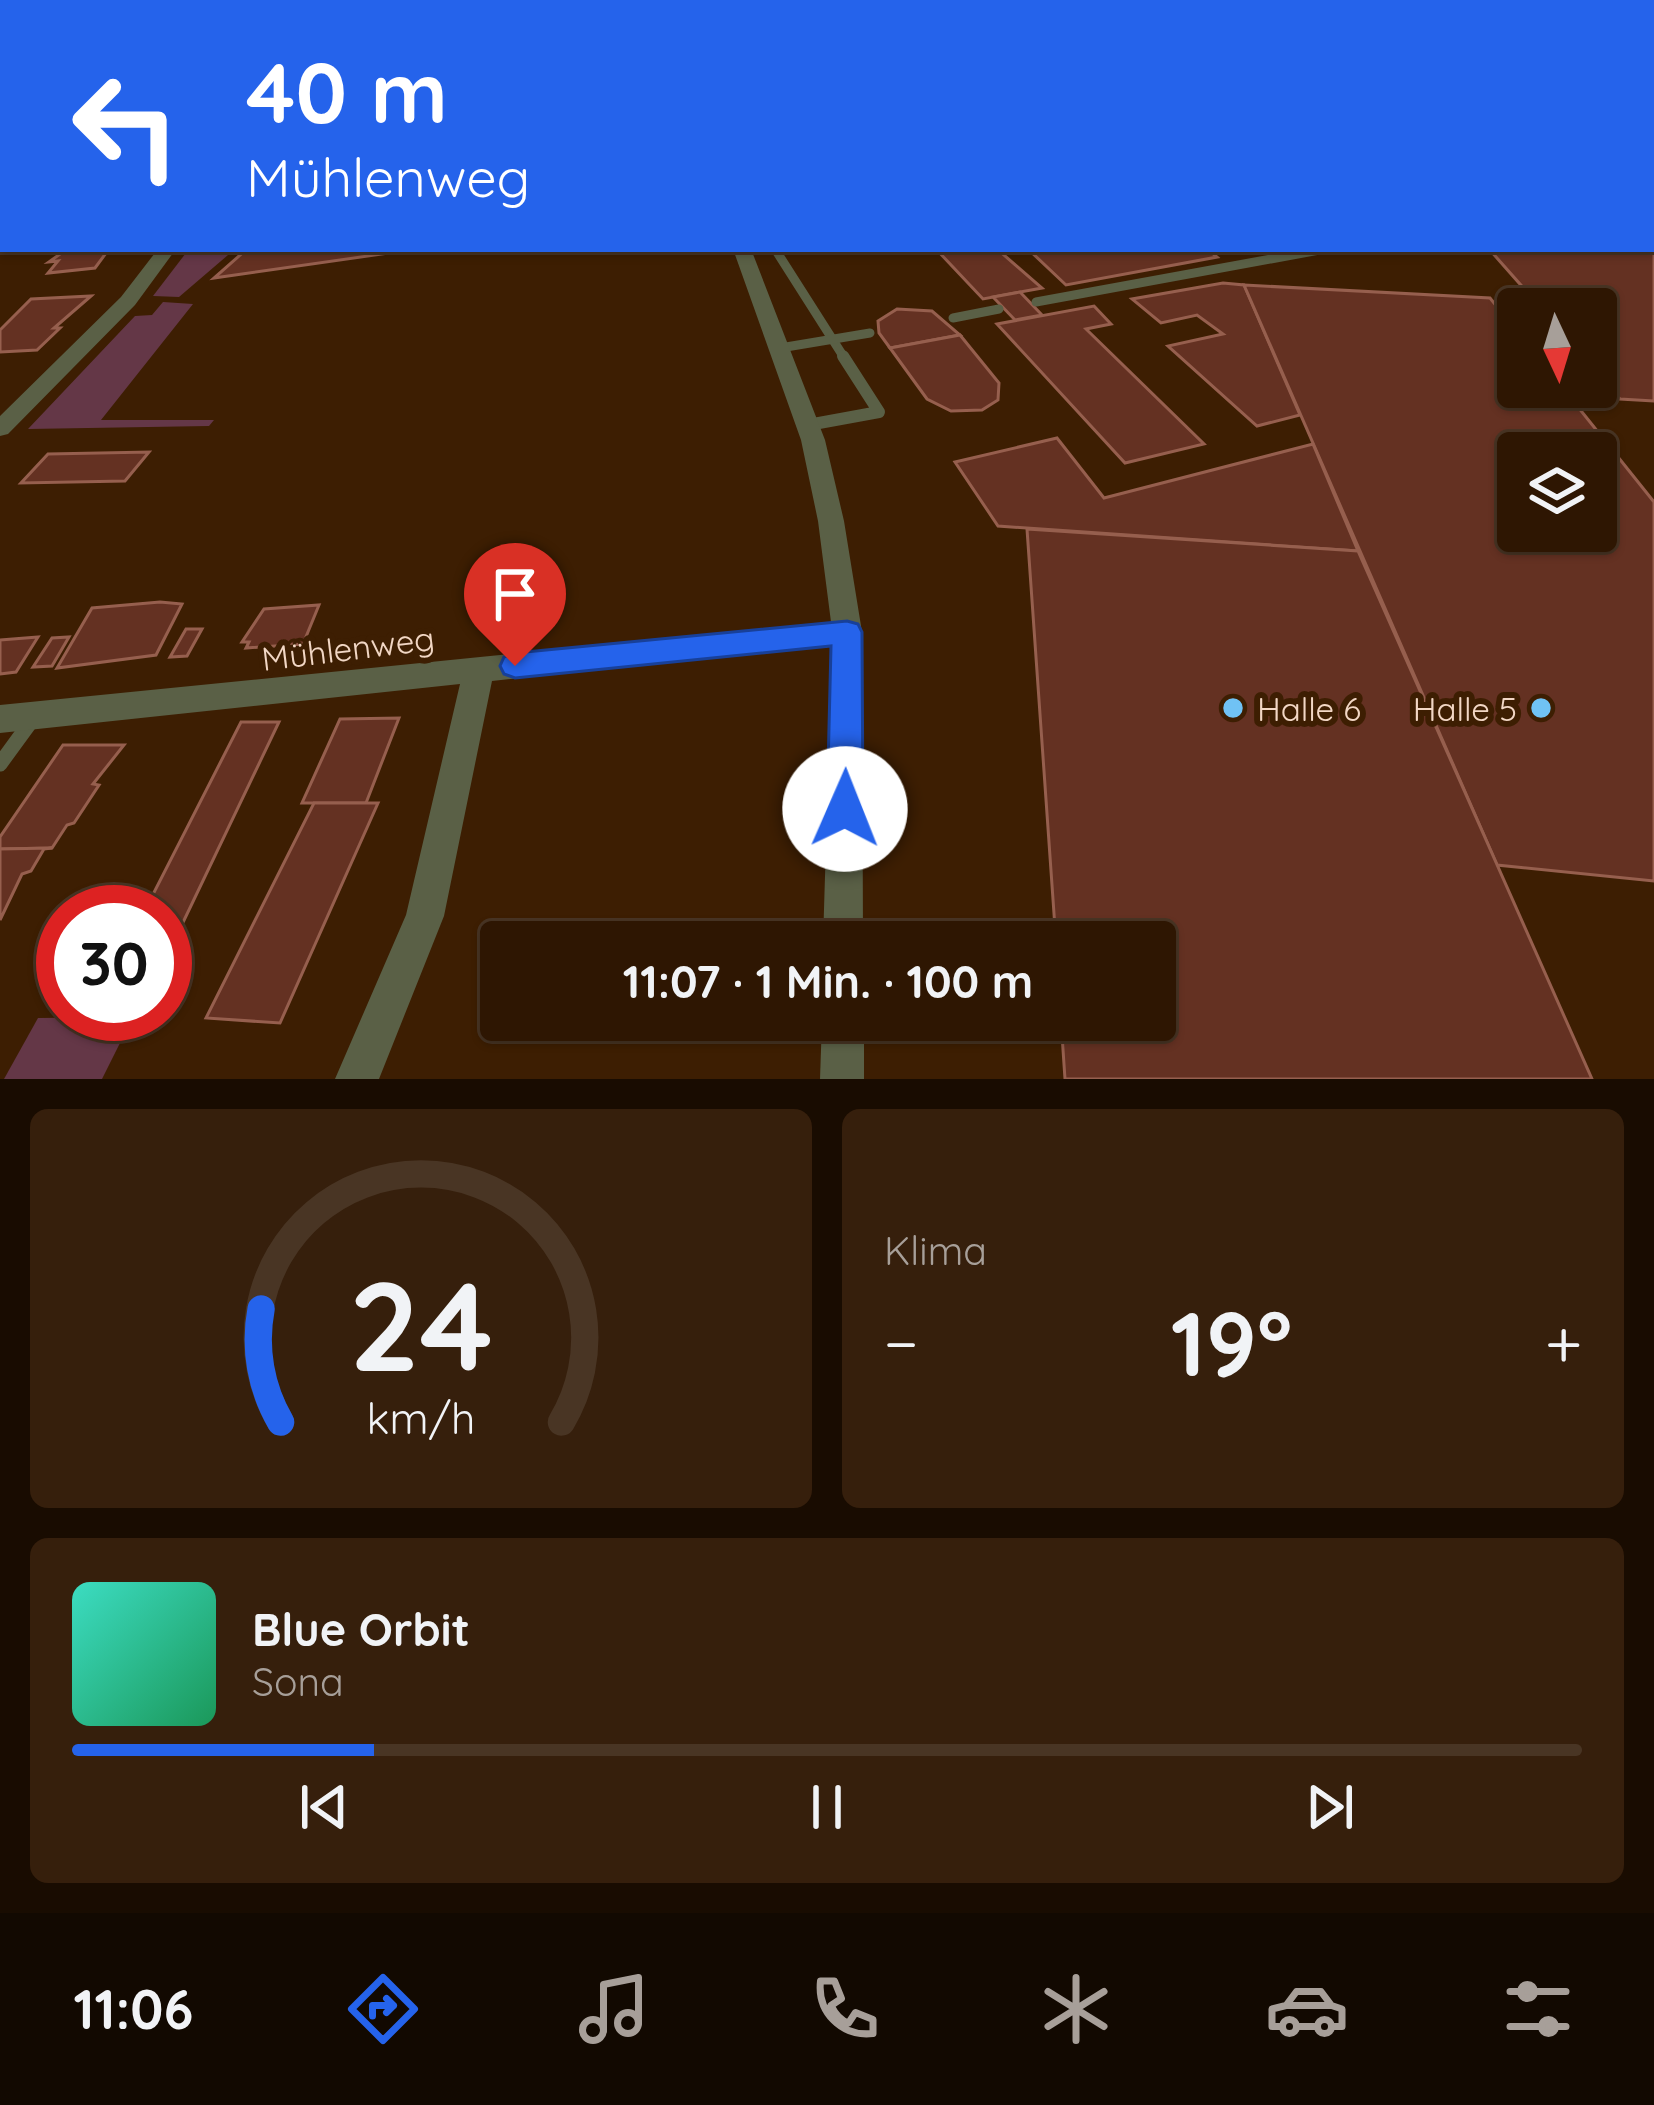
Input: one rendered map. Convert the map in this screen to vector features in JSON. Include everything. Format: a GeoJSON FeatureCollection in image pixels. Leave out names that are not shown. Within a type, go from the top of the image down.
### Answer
{"type":"FeatureCollection","features":[{"type":"Feature","properties":{"kind":"street"},"geometry":{"type":"LineString","coordinates":[[0,429],[128,301],[165,252]]}},
{"type":"Feature","properties":{"kind":"street"},"geometry":{"type":"LineString","coordinates":[[743,252],[808,425],[830,520],[847,632],[843,921]]}},
{"type":"Feature","properties":{"kind":"street","name":"Mühlenweg"},"geometry":{"type":"LineString","coordinates":[[0,719],[847,632]]}},
{"type":"Feature","properties":{"kind":"street"},"geometry":{"type":"LineString","coordinates":[[357,1079],[425,916],[479,669]]}},
{"type":"Feature","properties":{"kind":"street"},"geometry":{"type":"LineString","coordinates":[[842,1079],[843,1041]]}},
{"type":"Feature","properties":{"kind":"lane"},"geometry":{"type":"LineString","coordinates":[[778,252],[879,412],[808,425]]}},
{"type":"Feature","properties":{"kind":"lane"},"geometry":{"type":"LineString","coordinates":[[1036,302],[1309,252]]}},
{"type":"Feature","properties":{"kind":"lane"},"geometry":{"type":"LineString","coordinates":[[952,318],[999,309]]}},
{"type":"Feature","properties":{"kind":"lane"},"geometry":{"type":"LineString","coordinates":[[781,348],[870,333]]}},
{"type":"Feature","properties":{"kind":"lane"},"geometry":{"type":"LineString","coordinates":[[0,764],[34,716]]}},
{"type":"Feature","properties":{"kind":"shaded area"},"geometry":{"type":"Polygon","coordinates":[[[187,252],[232,252],[179,297],[153,296],[187,252]]]}},
{"type":"Feature","properties":{"kind":"shaded area"},"geometry":{"type":"Polygon","coordinates":[[[163,302],[193,304],[101,420],[214,420],[209,426],[28,429],[135,316],[152,315],[163,302]]]}},
{"type":"Feature","properties":{"kind":"shaded area"},"geometry":{"type":"Polygon","coordinates":[[[36,1022],[36,1041],[121,1041],[102,1079],[4,1079],[36,1022]]]}},
{"type":"Feature","properties":{"kind":"building"},"geometry":{"type":"Polygon","coordinates":[[[63,252],[107,252],[95,268],[48,273],[58,261],[49,262],[63,252]]]}},
{"type":"Feature","properties":{"kind":"building"},"geometry":{"type":"Polygon","coordinates":[[[244,252],[389,252],[389,253],[214,278],[244,252]]]}},
{"type":"Feature","properties":{"kind":"building"},"geometry":{"type":"Polygon","coordinates":[[[939,252],[1000,252],[1042,288],[983,299],[939,252]]]}},
{"type":"Feature","properties":{"kind":"building"},"geometry":{"type":"Polygon","coordinates":[[[1031,252],[1211,252],[1217,257],[1066,285],[1031,252]]]}},
{"type":"Feature","properties":{"kind":"building"},"geometry":{"type":"Polygon","coordinates":[[[1492,252],[1654,252],[1654,401],[1620,399],[1617,288],[1523,288],[1492,252]]]}},
{"type":"Feature","properties":{"kind":"building"},"geometry":{"type":"Polygon","coordinates":[[[1223,283],[1244,285],[1300,415],[1257,426],[1168,346],[1223,334],[1197,315],[1161,323],[1132,299],[1223,283]]]}},
{"type":"Feature","properties":{"kind":"building","name":"Halle 5"},"geometry":{"type":"Polygon","coordinates":[[[1244,285],[1490,298],[1497,307],[1497,408],[1579,408],[1598,432],[1497,432],[1497,552],[1617,552],[1617,456],[1654,502],[1654,881],[1497,865],[1244,285]]]}},
{"type":"Feature","properties":{"kind":"building"},"geometry":{"type":"Polygon","coordinates":[[[1020,292],[1042,315],[1015,320],[993,297],[1020,292]]]}},
{"type":"Feature","properties":{"kind":"building"},"geometry":{"type":"Polygon","coordinates":[[[91,296],[37,350],[0,352],[0,330],[31,299],[91,296]]]}},
{"type":"Feature","properties":{"kind":"building"},"geometry":{"type":"Polygon","coordinates":[[[1094,306],[1111,324],[1086,329],[1204,444],[1125,463],[997,324],[1094,306]]]}},
{"type":"Feature","properties":{"kind":"building"},"geometry":{"type":"Polygon","coordinates":[[[897,309],[932,311],[960,335],[890,348],[879,333],[878,321],[897,309]]]}},
{"type":"Feature","properties":{"kind":"building"},"geometry":{"type":"Polygon","coordinates":[[[960,335],[999,383],[998,400],[982,410],[951,411],[927,399],[890,348],[960,335]]]}},
{"type":"Feature","properties":{"kind":"building"},"geometry":{"type":"Polygon","coordinates":[[[1057,438],[1104,498],[1313,444],[1358,551],[998,526],[955,462],[1057,438]]]}},
{"type":"Feature","properties":{"kind":"building"},"geometry":{"type":"Polygon","coordinates":[[[149,452],[125,481],[21,483],[48,454],[149,452]]]}},
{"type":"Feature","properties":{"kind":"building","name":"Halle 6"},"geometry":{"type":"Polygon","coordinates":[[[1027,529],[1358,551],[1592,1079],[1065,1079],[1062,1041],[1176,1041],[1176,921],[1055,921],[1027,529]]]}},
{"type":"Feature","properties":{"kind":"building"},"geometry":{"type":"Polygon","coordinates":[[[182,604],[156,655],[57,668],[92,608],[182,604]]]}},
{"type":"Feature","properties":{"kind":"building"},"geometry":{"type":"Polygon","coordinates":[[[319,605],[303,644],[246,648],[249,642],[242,642],[264,609],[319,605]]]}},
{"type":"Feature","properties":{"kind":"building"},"geometry":{"type":"Polygon","coordinates":[[[186,629],[202,629],[187,656],[170,657],[186,629]]]}},
{"type":"Feature","properties":{"kind":"building"},"geometry":{"type":"Polygon","coordinates":[[[38,637],[16,672],[0,674],[0,640],[38,637]]]}},
{"type":"Feature","properties":{"kind":"building"},"geometry":{"type":"Polygon","coordinates":[[[69,637],[52,666],[33,667],[52,638],[69,637]]]}},
{"type":"Feature","properties":{"kind":"building"},"geometry":{"type":"Polygon","coordinates":[[[399,718],[366,803],[302,803],[340,719],[399,718]]]}},
{"type":"Feature","properties":{"kind":"building"},"geometry":{"type":"Polygon","coordinates":[[[241,722],[279,722],[192,904],[192,885],[158,885],[241,722]]]}},
{"type":"Feature","properties":{"kind":"building"},"geometry":{"type":"Polygon","coordinates":[[[63,745],[124,745],[93,784],[99,785],[74,823],[67,825],[52,848],[0,849],[0,837],[63,745]]]}},
{"type":"Feature","properties":{"kind":"building"},"geometry":{"type":"Polygon","coordinates":[[[314,803],[378,803],[280,1023],[206,1018],[314,803]]]}},
{"type":"Feature","properties":{"kind":"building"},"geometry":{"type":"Polygon","coordinates":[[[52,848],[44,849],[31,871],[22,874],[0,920],[0,849],[52,848]]]}},
{"type":"Feature","properties":{"kind":"place","name":"Halle 6"},"geometry":{"type":"Point","coordinates":[1233,708]}},
{"type":"Feature","properties":{"kind":"place","name":"Halle 5"},"geometry":{"type":"Point","coordinates":[1541,708]}},
{"type":"Feature","properties":{"kind":"route"},"geometry":{"type":"LineString","coordinates":[[515,666],[847,632],[845,809]]}}]}
